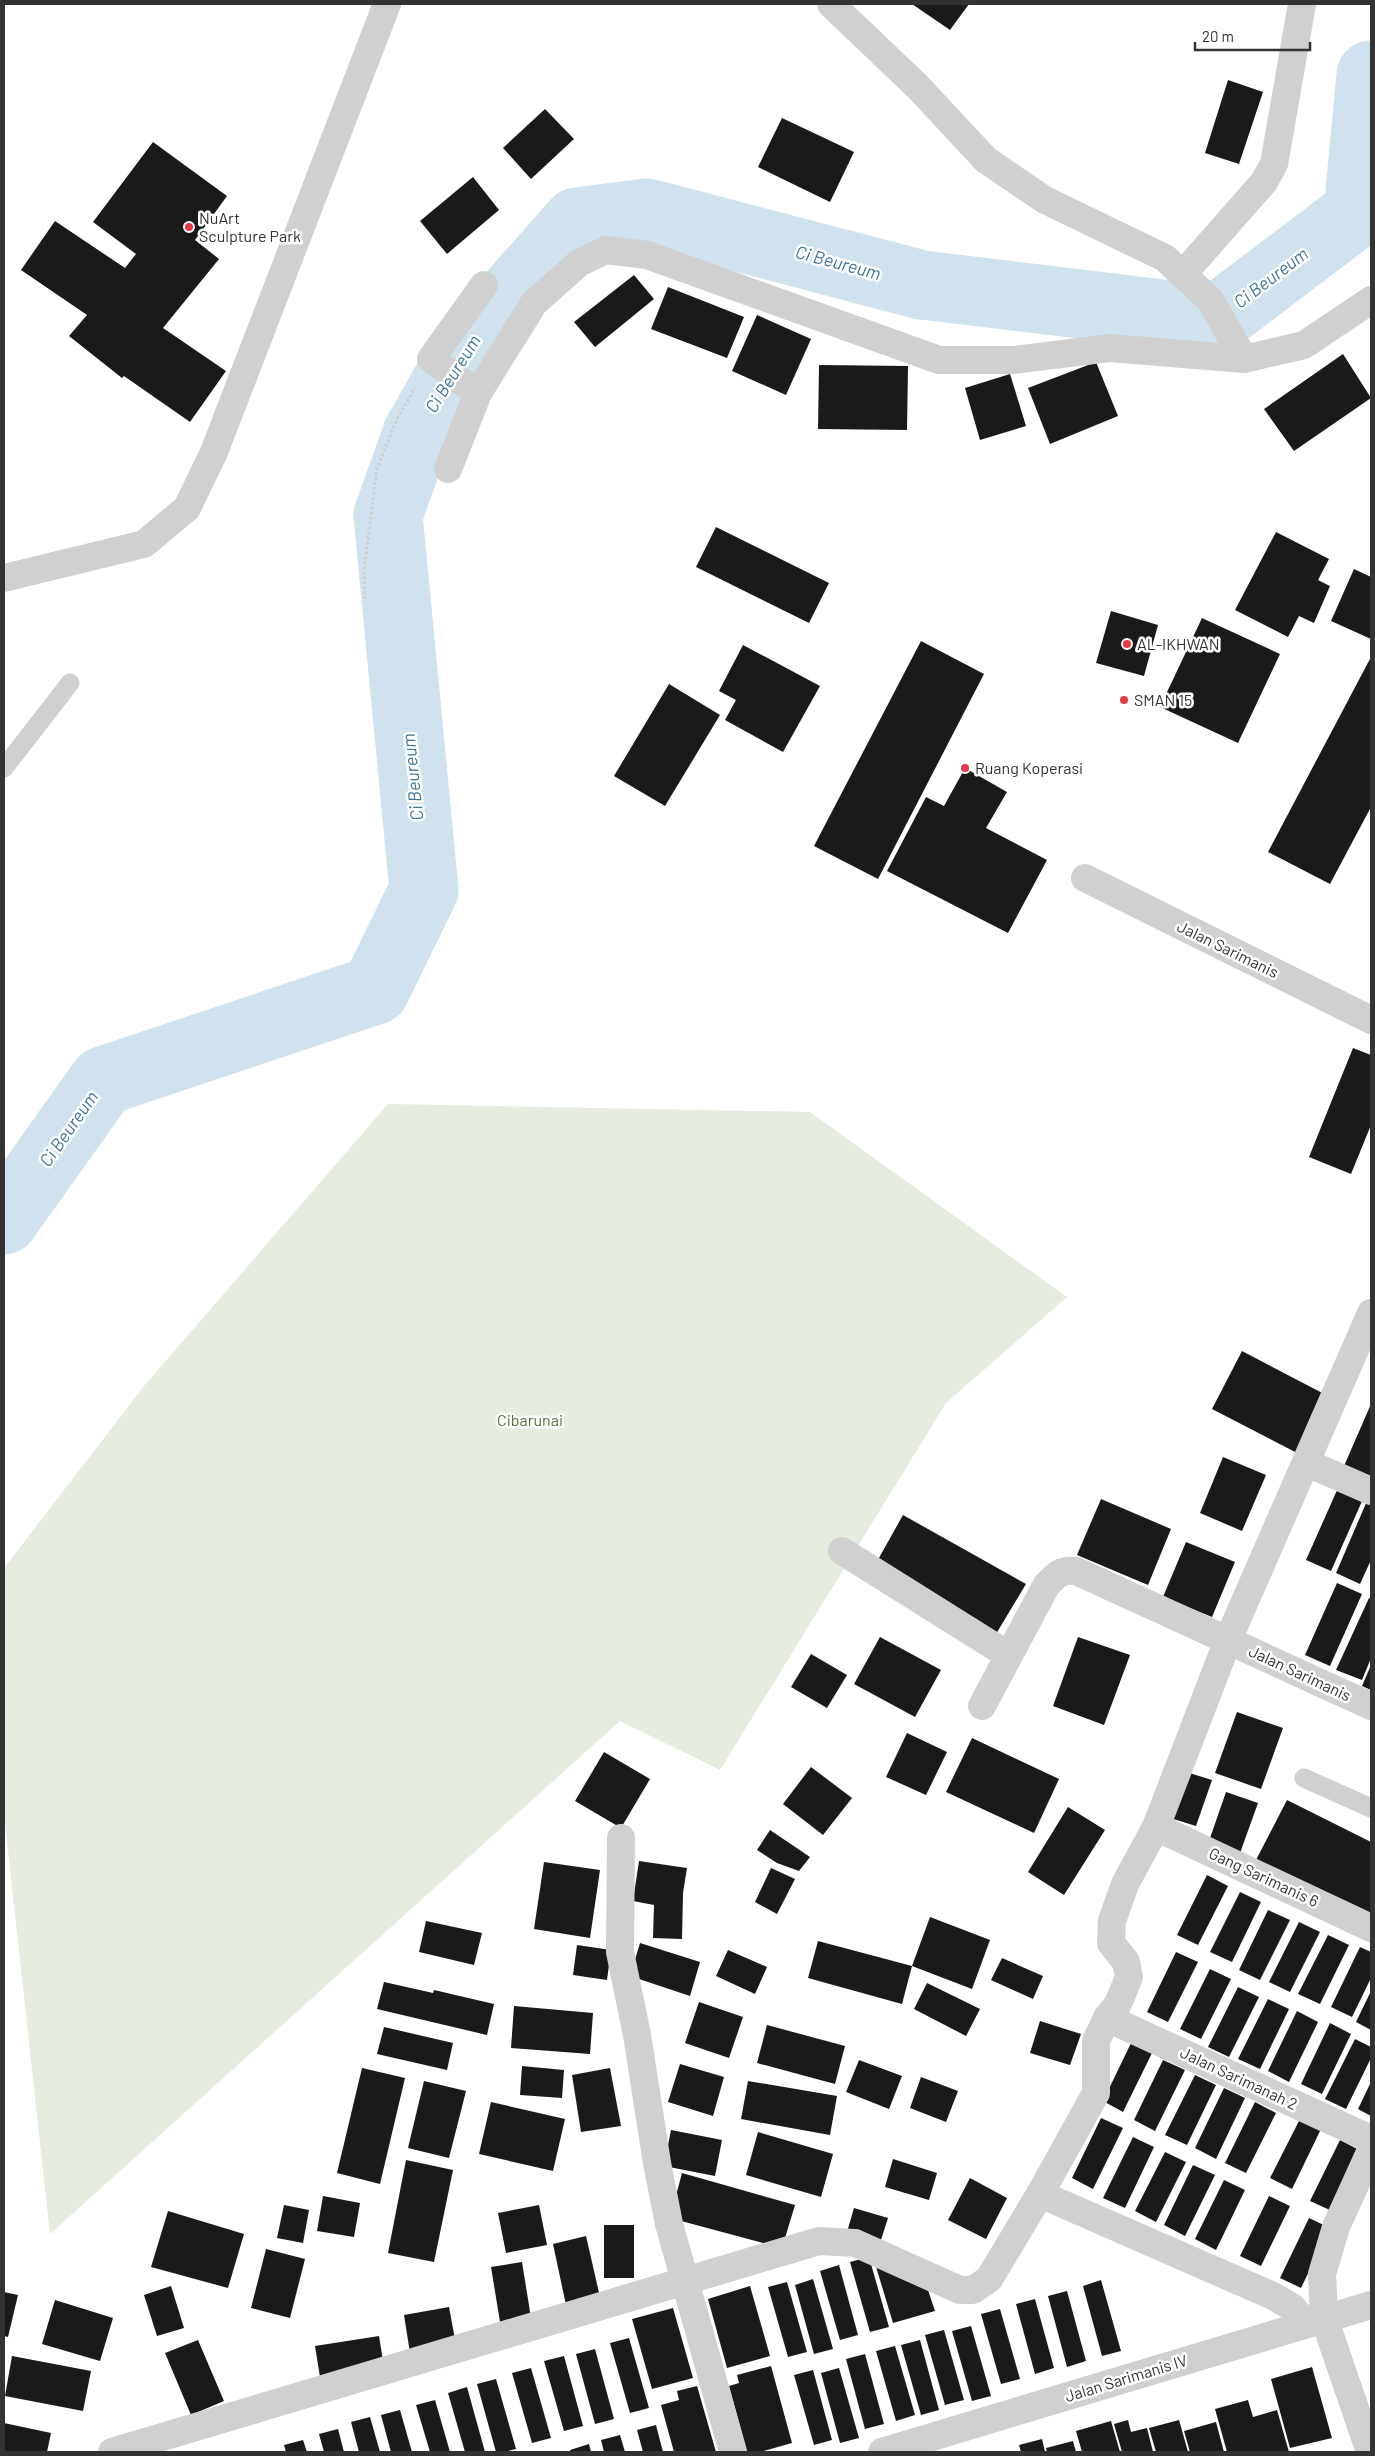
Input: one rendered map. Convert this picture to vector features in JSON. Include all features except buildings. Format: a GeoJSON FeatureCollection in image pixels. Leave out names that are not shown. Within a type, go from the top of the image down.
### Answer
{"type":"FeatureCollection","features":[{"type":"Feature","properties":{"kind":"street"},"geometry":{"type":"LineString","coordinates":[[4,578],[144,544],[187,508],[214,452],[387,4]]}},
{"type":"Feature","properties":{"kind":"street"},"geometry":{"type":"LineString","coordinates":[[831,4],[918,87],[986,160],[1045,200],[1165,258],[1210,300],[1244,359]]}},
{"type":"Feature","properties":{"kind":"street"},"geometry":{"type":"LineString","coordinates":[[1182,274],[1251,198],[1264,182],[1274,164],[1302,4]]}},
{"type":"Feature","properties":{"kind":"street"},"geometry":{"type":"LineString","coordinates":[[454,375],[579,262],[606,250],[647,255],[939,360],[1014,360],[1110,348],[1244,359],[1304,345],[1371,300]]}},
{"type":"Feature","properties":{"kind":"street"},"geometry":{"type":"LineString","coordinates":[[448,469],[454,375],[484,285]]}},
{"type":"Feature","properties":{"kind":"street","name":"Jalan Sarimanis"},"geometry":{"type":"LineString","coordinates":[[1085,878],[1371,1020]]}},
{"type":"Feature","properties":{"kind":"street"},"geometry":{"type":"LineString","coordinates":[[112,2452],[819,2241],[830,2240],[855,2243],[960,2290],[973,2290],[989,2280],[1040,2194],[1096,2093],[1096,2041],[1107,2018],[1118,2004],[1129,1977],[1126,1962],[1111,1943],[1112,1920],[1125,1884],[1156,1826],[1228,1640],[1371,1313]]}},
{"type":"Feature","properties":{"kind":"street"},"geometry":{"type":"LineString","coordinates":[[1307,1462],[1371,1491]]}},
{"type":"Feature","properties":{"kind":"street"},"geometry":{"type":"LineString","coordinates":[[842,1551],[1008,1655],[982,1706]]}},
{"type":"Feature","properties":{"kind":"street","name":"Jalan Sarimanis"},"geometry":{"type":"LineString","coordinates":[[1008,1655],[1046,1586],[1058,1573],[1076,1570],[1371,1706]]}},
{"type":"Feature","properties":{"kind":"street","name":"Gang Sarimanis 6"},"geometry":{"type":"LineString","coordinates":[[1156,1826],[1371,1928]]}},
{"type":"Feature","properties":{"kind":"street"},"geometry":{"type":"LineString","coordinates":[[621,1838],[620,1952],[669,2224],[687,2281],[733,2452]]}},
{"type":"Feature","properties":{"kind":"street","name":"Jalan Sarimanah 2"},"geometry":{"type":"LineString","coordinates":[[1107,2018],[1371,2139]]}},
{"type":"Feature","properties":{"kind":"street"},"geometry":{"type":"LineString","coordinates":[[1370,2452],[1315,2320],[1322,2274],[1336,2227],[1371,2150]]}},
{"type":"Feature","properties":{"kind":"street"},"geometry":{"type":"LineString","coordinates":[[1040,2194],[1273,2296],[1315,2320]]}},
{"type":"Feature","properties":{"kind":"street","name":"Jalan Sarimanis IV"},"geometry":{"type":"LineString","coordinates":[[882,2452],[1371,2304]]}},
{"type":"Feature","properties":{"kind":"lane"},"geometry":{"type":"LineString","coordinates":[[4,768],[70,683]]}},
{"type":"Feature","properties":{"kind":"lane"},"geometry":{"type":"LineString","coordinates":[[1304,1778],[1371,1808]]}},
{"type":"Feature","properties":{"kind":"path"},"geometry":{"type":"LineString","coordinates":[[365,599],[364,571],[378,468],[398,417],[454,375]]}},
{"type":"Feature","properties":{"kind":"green space","name":"Cibarunai"},"geometry":{"type":"Polygon","coordinates":[[[388,1104],[810,1112],[1067,1297],[946,1403],[720,1770],[620,1721],[50,2234],[4,1814],[4,1568],[144,1386],[388,1104]]]}},
{"type":"Feature","properties":{"kind":"waterway","name":"Ci Beureum"},"geometry":{"type":"LineString","coordinates":[[4,1220],[103,1081],[375,990],[424,890],[388,515],[417,434],[466,347],[577,222],[647,213],[922,285],[1195,318],[1226,312],[1358,212],[1371,75]]}},
{"type":"Feature","properties":{"kind":"place","name":"NuArt Sculpture Park"},"geometry":{"type":"Point","coordinates":[189,227]}},
{"type":"Feature","properties":{"kind":"place","name":"AL-IKHWAN"},"geometry":{"type":"Point","coordinates":[1127,644]}},
{"type":"Feature","properties":{"kind":"place","name":"SMAN 15"},"geometry":{"type":"Point","coordinates":[1124,700]}},
{"type":"Feature","properties":{"kind":"place","name":"Ruang Koperasi"},"geometry":{"type":"Point","coordinates":[965,768]}}]}
